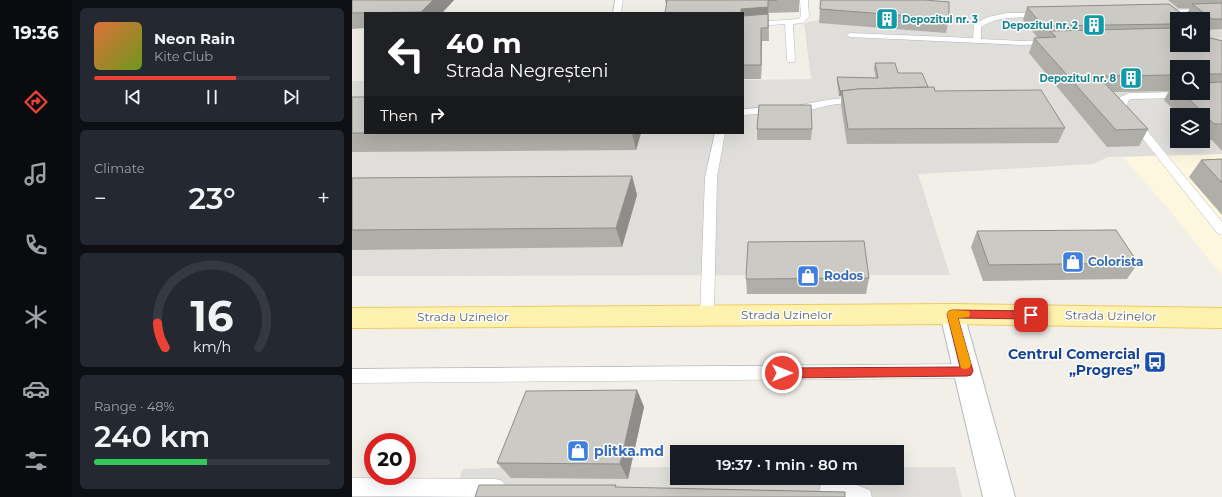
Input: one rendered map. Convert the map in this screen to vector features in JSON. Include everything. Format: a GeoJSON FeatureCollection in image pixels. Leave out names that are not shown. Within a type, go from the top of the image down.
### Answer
{"type":"FeatureCollection","features":[{"type":"Feature","properties":{"kind":"main road","name":"Strada Uzinelor"},"geometry":{"type":"LineString","coordinates":[[352,318],[952,314],[1222,318]]}},
{"type":"Feature","properties":{"kind":"street"},"geometry":{"type":"LineString","coordinates":[[952,314],[999,497]]}},
{"type":"Feature","properties":{"kind":"lane"},"geometry":{"type":"LineString","coordinates":[[617,12],[619,0]]}},
{"type":"Feature","properties":{"kind":"lane"},"geometry":{"type":"LineString","coordinates":[[744,25],[800,21],[805,17],[804,0]]}},
{"type":"Feature","properties":{"kind":"lane"},"geometry":{"type":"LineString","coordinates":[[1152,12],[1222,10]]}},
{"type":"Feature","properties":{"kind":"lane"},"geometry":{"type":"LineString","coordinates":[[977,40],[978,26],[984,20],[996,17],[1052,15]]}},
{"type":"Feature","properties":{"kind":"lane"},"geometry":{"type":"LineString","coordinates":[[789,22],[791,60]]}},
{"type":"Feature","properties":{"kind":"lane"},"geometry":{"type":"LineString","coordinates":[[850,35],[1021,43],[1061,42]]}},
{"type":"Feature","properties":{"kind":"lane"},"geometry":{"type":"LineString","coordinates":[[1170,95],[1130,96],[1123,99],[1122,106],[1222,231]]}},
{"type":"Feature","properties":{"kind":"lane"},"geometry":{"type":"LineString","coordinates":[[744,112],[802,109],[830,102],[872,99]]}},
{"type":"Feature","properties":{"kind":"lane"},"geometry":{"type":"LineString","coordinates":[[707,316],[712,177],[720,134]]}},
{"type":"Feature","properties":{"kind":"lane"},"geometry":{"type":"LineString","coordinates":[[352,376],[967,371]]}},
{"type":"Feature","properties":{"kind":"lane"},"geometry":{"type":"LineString","coordinates":[[352,487],[510,489]]}},
{"type":"Feature","properties":{"kind":"lane"},"geometry":{"type":"LineString","coordinates":[[811,492],[854,493],[863,497]]}},
{"type":"Feature","properties":{"kind":"shaded area"},"geometry":{"type":"Polygon","coordinates":[[[819,0],[1222,0],[1222,154],[1108,157],[1093,164],[918,174],[950,275],[352,276],[352,81],[364,81],[364,134],[744,134],[744,80],[811,79],[804,23],[819,20],[819,0]]]}},
{"type":"Feature","properties":{"kind":"shaded area"},"geometry":{"type":"Polygon","coordinates":[[[1222,154],[1222,276],[1171,212],[1123,157],[1222,154]]]}},
{"type":"Feature","properties":{"kind":"shaded area"},"geometry":{"type":"Polygon","coordinates":[[[515,467],[670,467],[670,485],[904,485],[904,467],[955,467],[962,497],[452,497],[463,469],[515,467]]]}},
{"type":"Feature","properties":{"kind":"building"},"geometry":{"type":"Polygon","coordinates":[[[352,0],[433,0],[421,12],[352,13],[352,0]]]}},
{"type":"Feature","properties":{"kind":"building"},"geometry":{"type":"Polygon","coordinates":[[[667,0],[768,0],[768,7],[741,9],[741,12],[665,12],[667,0]]]}},
{"type":"Feature","properties":{"kind":"building"},"geometry":{"type":"Polygon","coordinates":[[[821,0],[925,0],[949,2],[949,19],[820,9],[821,0]]]}},
{"type":"Feature","properties":{"kind":"building"},"geometry":{"type":"Polygon","coordinates":[[[1222,3],[1222,19],[1212,19],[1210,18],[1210,12],[1203,12],[1192,4],[1222,3]]]}},
{"type":"Feature","properties":{"kind":"building"},"geometry":{"type":"Polygon","coordinates":[[[1169,4],[1180,12],[1170,12],[1170,24],[1043,26],[1027,7],[1169,4]]]}},
{"type":"Feature","properties":{"kind":"building"},"geometry":{"type":"Polygon","coordinates":[[[768,14],[768,28],[761,28],[761,65],[744,65],[744,16],[768,14]]]}},
{"type":"Feature","properties":{"kind":"building"},"geometry":{"type":"Polygon","coordinates":[[[1170,28],[1170,52],[1210,52],[1210,38],[1222,41],[1222,74],[1210,74],[1210,60],[1170,60],[1170,75],[1098,76],[1148,129],[1116,130],[1034,38],[1056,37],[1050,31],[1170,28]]]}},
{"type":"Feature","properties":{"kind":"building"},"geometry":{"type":"Polygon","coordinates":[[[875,63],[895,63],[898,73],[922,73],[928,87],[840,91],[837,77],[878,78],[875,63]]]}},
{"type":"Feature","properties":{"kind":"building"},"geometry":{"type":"Polygon","coordinates":[[[1222,82],[1222,124],[1214,124],[1210,120],[1210,108],[1198,108],[1190,100],[1210,100],[1210,83],[1222,82]]]}},
{"type":"Feature","properties":{"kind":"building"},"geometry":{"type":"Polygon","coordinates":[[[934,87],[935,91],[1041,90],[1065,128],[848,129],[842,91],[858,89],[934,87]]]}},
{"type":"Feature","properties":{"kind":"building"},"geometry":{"type":"Polygon","coordinates":[[[352,97],[364,97],[364,133],[352,133],[352,97]]]}},
{"type":"Feature","properties":{"kind":"building"},"geometry":{"type":"Polygon","coordinates":[[[759,105],[811,105],[812,129],[757,129],[759,105]]]}},
{"type":"Feature","properties":{"kind":"building"},"geometry":{"type":"Polygon","coordinates":[[[1222,159],[1222,183],[1201,160],[1222,159]]]}},
{"type":"Feature","properties":{"kind":"building"},"geometry":{"type":"Polygon","coordinates":[[[632,176],[616,228],[352,230],[352,178],[632,176]]]}},
{"type":"Feature","properties":{"kind":"building"},"geometry":{"type":"Polygon","coordinates":[[[1116,230],[1138,263],[989,265],[977,231],[1116,230]]]}},
{"type":"Feature","properties":{"kind":"building"},"geometry":{"type":"Polygon","coordinates":[[[864,241],[869,278],[746,279],[748,242],[864,241]]]}},
{"type":"Feature","properties":{"kind":"building","name":"plitka.md"},"geometry":{"type":"Polygon","coordinates":[[[637,390],[620,464],[497,463],[526,391],[637,390]]]}},
{"type":"Feature","properties":{"kind":"building"},"geometry":{"type":"Polygon","coordinates":[[[479,485],[616,485],[615,487],[845,492],[845,497],[475,497],[479,485]]]}},
{"type":"Feature","properties":{"kind":"slow traffic"},"geometry":{"type":"LineString","coordinates":[[965,314],[952,314],[965,364]]}},
{"type":"Feature","properties":{"kind":"place","name":"Depozitul nr. 3"},"geometry":{"type":"Point","coordinates":[887,19]}},
{"type":"Feature","properties":{"kind":"place","name":"Depozitul nr. 2"},"geometry":{"type":"Point","coordinates":[1094,25]}},
{"type":"Feature","properties":{"kind":"place","name":"Depozitul nr. 8"},"geometry":{"type":"Point","coordinates":[1131,78]}},
{"type":"Feature","properties":{"kind":"place","name":"Colorista"},"geometry":{"type":"Point","coordinates":[1073,262]}},
{"type":"Feature","properties":{"kind":"place","name":"Rodos"},"geometry":{"type":"Point","coordinates":[808,276]}},
{"type":"Feature","properties":{"kind":"place","name":"Centrul Comercial „Progres”"},"geometry":{"type":"Point","coordinates":[1155,362]}},
{"type":"Feature","properties":{"kind":"place","name":"plitka.md"},"geometry":{"type":"Point","coordinates":[578,451]}},
{"type":"Feature","properties":{"kind":"route"},"geometry":{"type":"LineString","coordinates":[[782,373],[967,371],[952,314],[1031,315]]}}]}
